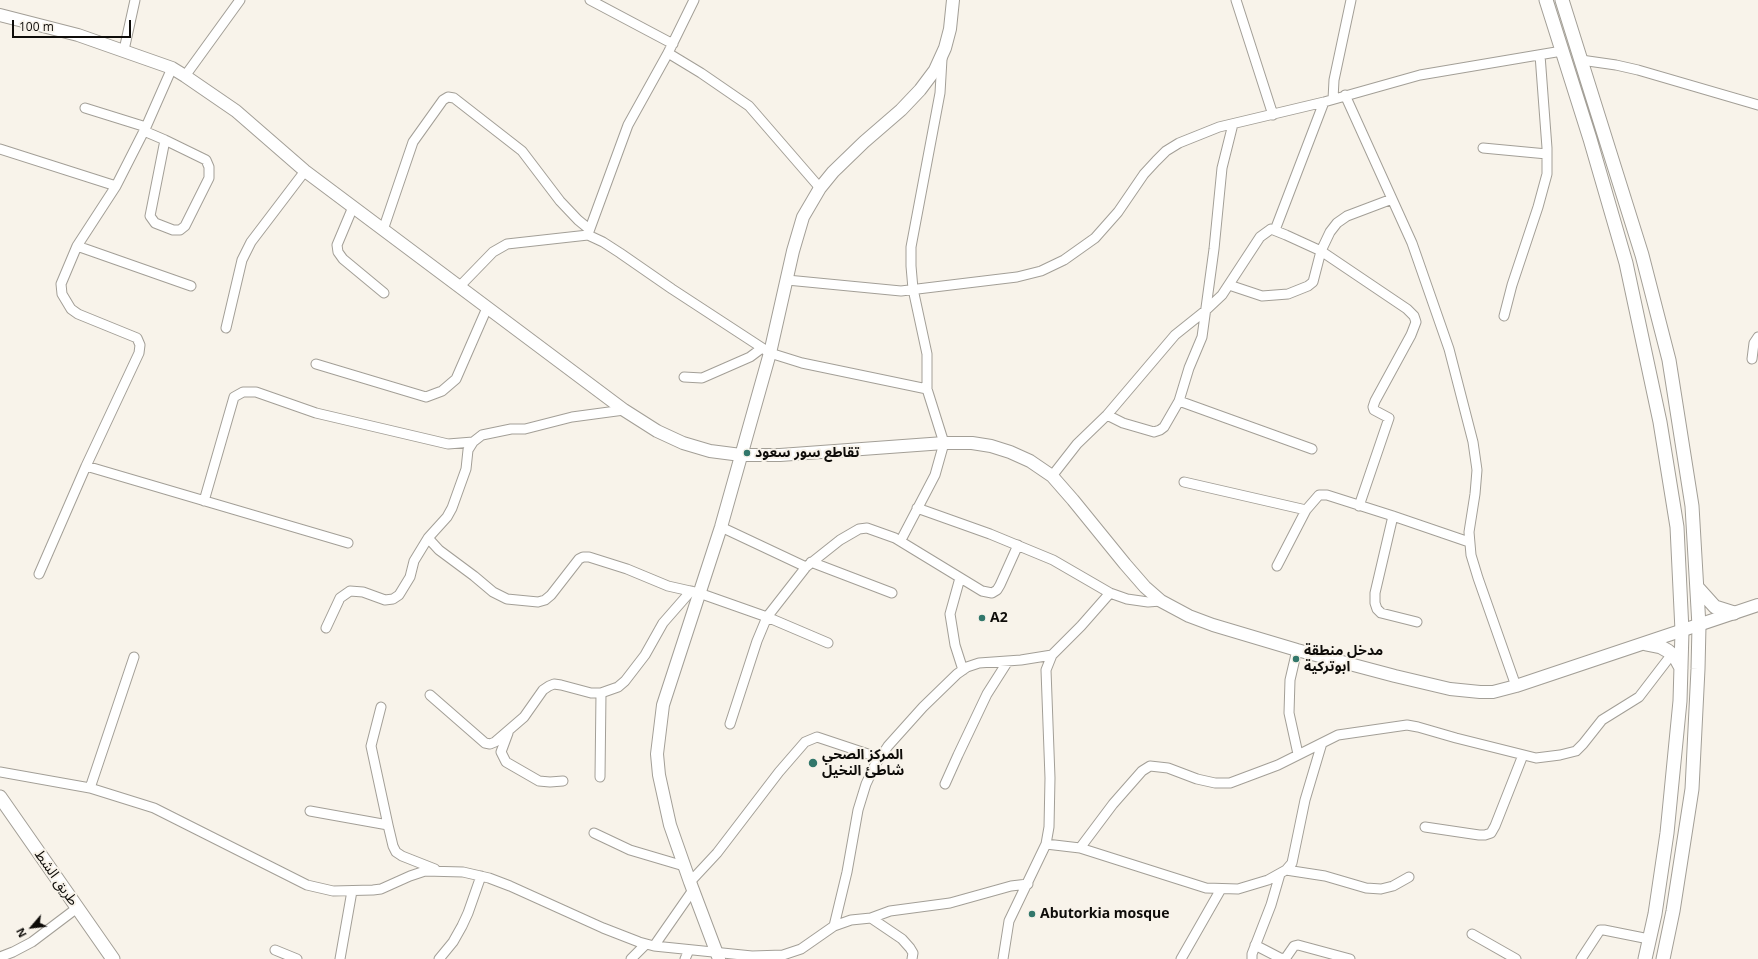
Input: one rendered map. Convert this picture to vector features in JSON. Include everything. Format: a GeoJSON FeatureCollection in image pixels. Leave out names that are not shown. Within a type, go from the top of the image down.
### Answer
{"type":"FeatureCollection","features":[{"type":"Feature","properties":{"kind":"main road"},"geometry":{"type":"LineString","coordinates":[[1546,0],[1626,263],[1660,422],[1676,527],[1682,631],[1680,701],[1667,833],[1655,914],[1645,959]]}},
{"type":"Feature","properties":{"kind":"main road"},"geometry":{"type":"LineString","coordinates":[[1562,0],[1642,255],[1669,360],[1692,506],[1698,587],[1699,626],[1692,789],[1674,911],[1663,959]]}},
{"type":"Feature","properties":{"kind":"main road"},"geometry":{"type":"LineString","coordinates":[[1698,587],[1715,607],[1734,614]]}},
{"type":"Feature","properties":{"kind":"main road"},"geometry":{"type":"LineString","coordinates":[[1646,644],[1661,647],[1672,654],[1680,668]]}},
{"type":"Feature","properties":{"kind":"main road","name":"طريق الشط"},"geometry":{"type":"LineString","coordinates":[[0,797],[113,959]]}},
{"type":"Feature","properties":{"kind":"street"},"geometry":{"type":"LineString","coordinates":[[124,50],[136,0]]}},
{"type":"Feature","properties":{"kind":"street"},"geometry":{"type":"LineString","coordinates":[[186,76],[240,0]]}},
{"type":"Feature","properties":{"kind":"street"},"geometry":{"type":"LineString","coordinates":[[590,0],[673,44]]}},
{"type":"Feature","properties":{"kind":"street"},"geometry":{"type":"LineString","coordinates":[[589,232],[628,125],[673,44],[694,0]]}},
{"type":"Feature","properties":{"kind":"street"},"geometry":{"type":"LineString","coordinates":[[900,540],[935,475],[944,443],[927,389],[927,354],[913,289],[911,247],[938,108],[942,58],[950,29],[953,0]]}},
{"type":"Feature","properties":{"kind":"street"},"geometry":{"type":"LineString","coordinates":[[1236,0],[1273,115]]}},
{"type":"Feature","properties":{"kind":"street"},"geometry":{"type":"LineString","coordinates":[[1275,230],[1329,101],[1352,0]]}},
{"type":"Feature","properties":{"kind":"street"},"geometry":{"type":"LineString","coordinates":[[0,15],[78,35],[124,50],[172,68],[186,76],[236,111],[305,171],[353,208],[624,410],[657,431],[683,443],[710,451],[741,455],[780,455],[944,443],[972,443],[991,446],[1010,452],[1030,461],[1052,476],[1145,587],[1161,601],[1189,616],[1213,625],[1297,650],[1395,676],[1468,692],[1493,692],[1646,644],[1758,605]]}},
{"type":"Feature","properties":{"kind":"street"},"geometry":{"type":"LineString","coordinates":[[787,280],[892,291],[1017,277],[1041,271],[1074,254],[1095,238],[1118,212],[1144,174],[1166,151],[1179,142],[1199,134],[1233,124],[1329,101],[1345,95],[1420,75],[1562,51]]}},
{"type":"Feature","properties":{"kind":"street"},"geometry":{"type":"LineString","coordinates":[[668,53],[701,73],[749,106],[820,188]]}},
{"type":"Feature","properties":{"kind":"street"},"geometry":{"type":"LineString","coordinates":[[1504,316],[1512,285],[1545,181],[1547,154],[1540,55]]}},
{"type":"Feature","properties":{"kind":"street"},"geometry":{"type":"LineString","coordinates":[[718,956],[691,886],[670,825],[659,775],[657,754],[663,704],[695,592],[721,527],[741,455],[766,350],[787,280],[802,217],[820,188],[833,172],[864,142],[901,110],[920,90],[942,58]]}},
{"type":"Feature","properties":{"kind":"street"},"geometry":{"type":"LineString","coordinates":[[1581,60],[1638,70],[1758,105]]}},
{"type":"Feature","properties":{"kind":"street"},"geometry":{"type":"LineString","coordinates":[[39,574],[86,466],[139,353],[140,345],[137,338],[78,314],[71,309],[62,294],[61,284],[77,246],[116,186],[145,129],[172,68]]}},
{"type":"Feature","properties":{"kind":"street"},"geometry":{"type":"LineString","coordinates":[[1345,95],[1412,243],[1449,349],[1473,442],[1477,470],[1469,542],[1478,578],[1516,686]]}},
{"type":"Feature","properties":{"kind":"street"},"geometry":{"type":"LineString","coordinates":[[383,230],[413,142],[443,100],[454,98],[522,151],[560,201],[589,232],[672,289],[766,350],[802,363],[927,389]]}},
{"type":"Feature","properties":{"kind":"street"},"geometry":{"type":"LineString","coordinates":[[85,108],[145,129],[206,160],[209,167],[208,178],[185,226],[180,230],[173,230],[155,223],[150,216],[165,140]]}},
{"type":"Feature","properties":{"kind":"street"},"geometry":{"type":"LineString","coordinates":[[1107,415],[1123,423],[1154,432],[1164,427],[1179,401],[1189,368],[1202,338],[1214,249],[1222,168],[1233,124]]}},
{"type":"Feature","properties":{"kind":"street"},"geometry":{"type":"LineString","coordinates":[[1483,148],[1547,154]]}},
{"type":"Feature","properties":{"kind":"street"},"geometry":{"type":"LineString","coordinates":[[0,149],[116,186]]}},
{"type":"Feature","properties":{"kind":"street"},"geometry":{"type":"LineString","coordinates":[[226,328],[242,260],[251,242],[305,171]]}},
{"type":"Feature","properties":{"kind":"street"},"geometry":{"type":"LineString","coordinates":[[1229,285],[1262,296],[1288,294],[1301,290],[1313,282],[1321,251],[1330,232],[1337,223],[1347,216],[1392,199]]}},
{"type":"Feature","properties":{"kind":"street"},"geometry":{"type":"LineString","coordinates":[[353,208],[337,245],[338,252],[342,259],[384,293]]}},
{"type":"Feature","properties":{"kind":"street"},"geometry":{"type":"LineString","coordinates":[[1052,476],[1077,444],[1107,415],[1175,335],[1222,295],[1260,237],[1267,231],[1275,230],[1321,251],[1407,309],[1414,316],[1416,322],[1411,335],[1373,407],[1374,410],[1389,418],[1359,506]]}},
{"type":"Feature","properties":{"kind":"street"},"geometry":{"type":"LineString","coordinates":[[459,286],[493,252],[507,244],[589,232]]}},
{"type":"Feature","properties":{"kind":"street"},"geometry":{"type":"LineString","coordinates":[[77,246],[191,286]]}},
{"type":"Feature","properties":{"kind":"street"},"geometry":{"type":"LineString","coordinates":[[316,364],[426,397],[442,391],[456,379],[487,308]]}},
{"type":"Feature","properties":{"kind":"street"},"geometry":{"type":"LineString","coordinates":[[1752,359],[1754,343],[1758,337]]}},
{"type":"Feature","properties":{"kind":"street"},"geometry":{"type":"LineString","coordinates":[[684,377],[702,378],[766,350]]}},
{"type":"Feature","properties":{"kind":"street"},"geometry":{"type":"LineString","coordinates":[[204,501],[234,397],[243,392],[256,392],[316,413],[448,444],[473,442]]}},
{"type":"Feature","properties":{"kind":"street"},"geometry":{"type":"LineString","coordinates":[[1179,401],[1312,449]]}},
{"type":"Feature","properties":{"kind":"street"},"geometry":{"type":"LineString","coordinates":[[326,628],[340,598],[350,591],[363,592],[385,600],[393,599],[399,595],[410,576],[414,560],[428,538],[447,517],[452,508],[466,468],[468,450],[473,442],[482,435],[511,429],[525,429],[572,417],[624,410]]}},
{"type":"Feature","properties":{"kind":"street"},"geometry":{"type":"LineString","coordinates":[[86,466],[348,543]]}},
{"type":"Feature","properties":{"kind":"street"},"geometry":{"type":"LineString","coordinates":[[1184,482],[1306,510]]}},
{"type":"Feature","properties":{"kind":"street"},"geometry":{"type":"LineString","coordinates":[[1277,566],[1306,510],[1319,495],[1327,495],[1469,542]]}},
{"type":"Feature","properties":{"kind":"street"},"geometry":{"type":"LineString","coordinates":[[917,508],[990,534],[1053,560],[1110,593],[1127,599],[1148,602],[1161,601]]}},
{"type":"Feature","properties":{"kind":"street"},"geometry":{"type":"LineString","coordinates":[[1393,516],[1375,593],[1375,603],[1381,613],[1417,622]]}},
{"type":"Feature","properties":{"kind":"street"},"geometry":{"type":"LineString","coordinates":[[721,527],[809,564],[892,593]]}},
{"type":"Feature","properties":{"kind":"street"},"geometry":{"type":"LineString","coordinates":[[730,724],[757,641],[767,617],[809,564],[840,540],[859,529],[867,528],[900,540],[982,591],[992,593],[997,590],[1018,545]]}},
{"type":"Feature","properties":{"kind":"street"},"geometry":{"type":"LineString","coordinates":[[428,538],[439,550],[493,592],[507,599],[538,602],[545,600],[551,595],[578,559],[583,557],[602,560],[668,586],[695,592],[767,617],[828,643]]}},
{"type":"Feature","properties":{"kind":"street"},"geometry":{"type":"LineString","coordinates":[[960,578],[950,614],[955,645],[963,670]]}},
{"type":"Feature","properties":{"kind":"street"},"geometry":{"type":"LineString","coordinates":[[430,695],[485,743],[490,744],[509,732],[524,717],[543,690],[549,686],[554,684],[562,685],[591,693],[601,693],[618,687],[625,681],[648,652],[663,623],[695,592]]}},
{"type":"Feature","properties":{"kind":"street"},"geometry":{"type":"LineString","coordinates":[[1003,959],[1010,921],[1046,844],[1049,826],[1050,778],[1046,670],[1052,655],[1081,626],[1110,593]]}},
{"type":"Feature","properties":{"kind":"street"},"geometry":{"type":"LineString","coordinates":[[1297,650],[1290,680],[1289,707],[1298,754]]}},
{"type":"Feature","properties":{"kind":"street"},"geometry":{"type":"LineString","coordinates":[[1080,848],[1113,804],[1142,772],[1150,766],[1168,768],[1215,783],[1230,783],[1278,765],[1338,735],[1351,732],[1407,726],[1418,727],[1536,758],[1576,751],[1602,720],[1639,697],[1672,654]]}},
{"type":"Feature","properties":{"kind":"street"},"geometry":{"type":"LineString","coordinates":[[834,926],[847,872],[858,810],[866,784],[888,746],[923,707],[963,670],[979,663],[1052,655]]}},
{"type":"Feature","properties":{"kind":"street"},"geometry":{"type":"LineString","coordinates":[[90,788],[134,657]]}},
{"type":"Feature","properties":{"kind":"street"},"geometry":{"type":"LineString","coordinates":[[945,784],[987,694],[1008,661]]}},
{"type":"Feature","properties":{"kind":"street"},"geometry":{"type":"LineString","coordinates":[[600,777],[601,693]]}},
{"type":"Feature","properties":{"kind":"street"},"geometry":{"type":"LineString","coordinates":[[381,707],[370,746],[392,846],[396,852],[402,856],[438,871]]}},
{"type":"Feature","properties":{"kind":"street"},"geometry":{"type":"LineString","coordinates":[[509,732],[501,752],[506,762],[539,781],[563,781]]}},
{"type":"Feature","properties":{"kind":"street"},"geometry":{"type":"LineString","coordinates":[[631,959],[650,945],[691,886],[718,853],[779,772],[805,742],[817,737],[880,758]]}},
{"type":"Feature","properties":{"kind":"street"},"geometry":{"type":"LineString","coordinates":[[1046,844],[1080,848],[1206,888],[1238,889],[1268,880],[1283,872],[1292,863],[1306,800],[1322,743]]}},
{"type":"Feature","properties":{"kind":"street"},"geometry":{"type":"LineString","coordinates":[[1425,827],[1479,835],[1485,835],[1491,832],[1495,826],[1523,755]]}},
{"type":"Feature","properties":{"kind":"street"},"geometry":{"type":"LineString","coordinates":[[0,772],[90,788],[154,808],[307,885],[333,891],[382,889],[425,871],[463,872],[481,876],[510,886],[603,928],[650,945],[689,950],[718,956],[792,956],[834,926],[851,920],[871,918],[890,911],[950,903],[1011,886],[1028,884]]}},
{"type":"Feature","properties":{"kind":"street"},"geometry":{"type":"LineString","coordinates":[[310,810],[388,825]]}},
{"type":"Feature","properties":{"kind":"street"},"geometry":{"type":"LineString","coordinates":[[594,833],[630,850],[684,866]]}},
{"type":"Feature","properties":{"kind":"street"},"geometry":{"type":"LineString","coordinates":[[1283,872],[1325,876],[1366,888],[1381,889],[1393,886],[1409,877]]}},
{"type":"Feature","properties":{"kind":"street"},"geometry":{"type":"LineString","coordinates":[[1252,959],[1255,945],[1283,872]]}},
{"type":"Feature","properties":{"kind":"street"},"geometry":{"type":"LineString","coordinates":[[439,959],[453,942],[462,926],[481,876]]}},
{"type":"Feature","properties":{"kind":"street"},"geometry":{"type":"LineString","coordinates":[[1181,959],[1221,889]]}},
{"type":"Feature","properties":{"kind":"street"},"geometry":{"type":"LineString","coordinates":[[340,959],[352,891]]}},
{"type":"Feature","properties":{"kind":"street"},"geometry":{"type":"LineString","coordinates":[[0,957],[32,942],[77,908]]}},
{"type":"Feature","properties":{"kind":"street"},"geometry":{"type":"LineString","coordinates":[[871,918],[902,939],[913,953],[912,959]]}},
{"type":"Feature","properties":{"kind":"street"},"geometry":{"type":"LineString","coordinates":[[1581,959],[1600,930],[1650,939]]}},
{"type":"Feature","properties":{"kind":"street"},"geometry":{"type":"LineString","coordinates":[[1472,934],[1516,959]]}},
{"type":"Feature","properties":{"kind":"street"},"geometry":{"type":"LineString","coordinates":[[1255,945],[1280,958],[1285,959],[1294,946],[1298,945],[1350,959]]}},
{"type":"Feature","properties":{"kind":"street"},"geometry":{"type":"LineString","coordinates":[[275,950],[297,959]]}},
{"type":"Feature","properties":{"kind":"street"},"geometry":{"type":"LineString","coordinates":[[685,959],[689,950]]}},
{"type":"Feature","properties":{"kind":"place","name":"تقاطع سور سعود"},"geometry":{"type":"Point","coordinates":[747,453]}},
{"type":"Feature","properties":{"kind":"place","name":"A2"},"geometry":{"type":"Point","coordinates":[982,618]}},
{"type":"Feature","properties":{"kind":"place","name":"مدخل منطقة ابوتركية"},"geometry":{"type":"Point","coordinates":[1296,659]}},
{"type":"Feature","properties":{"kind":"place","name":"المركز الصحي شاطئ النخيل"},"geometry":{"type":"Point","coordinates":[813,763]}},
{"type":"Feature","properties":{"kind":"place","name":"Abutorkia mosque"},"geometry":{"type":"Point","coordinates":[1032,914]}}]}
